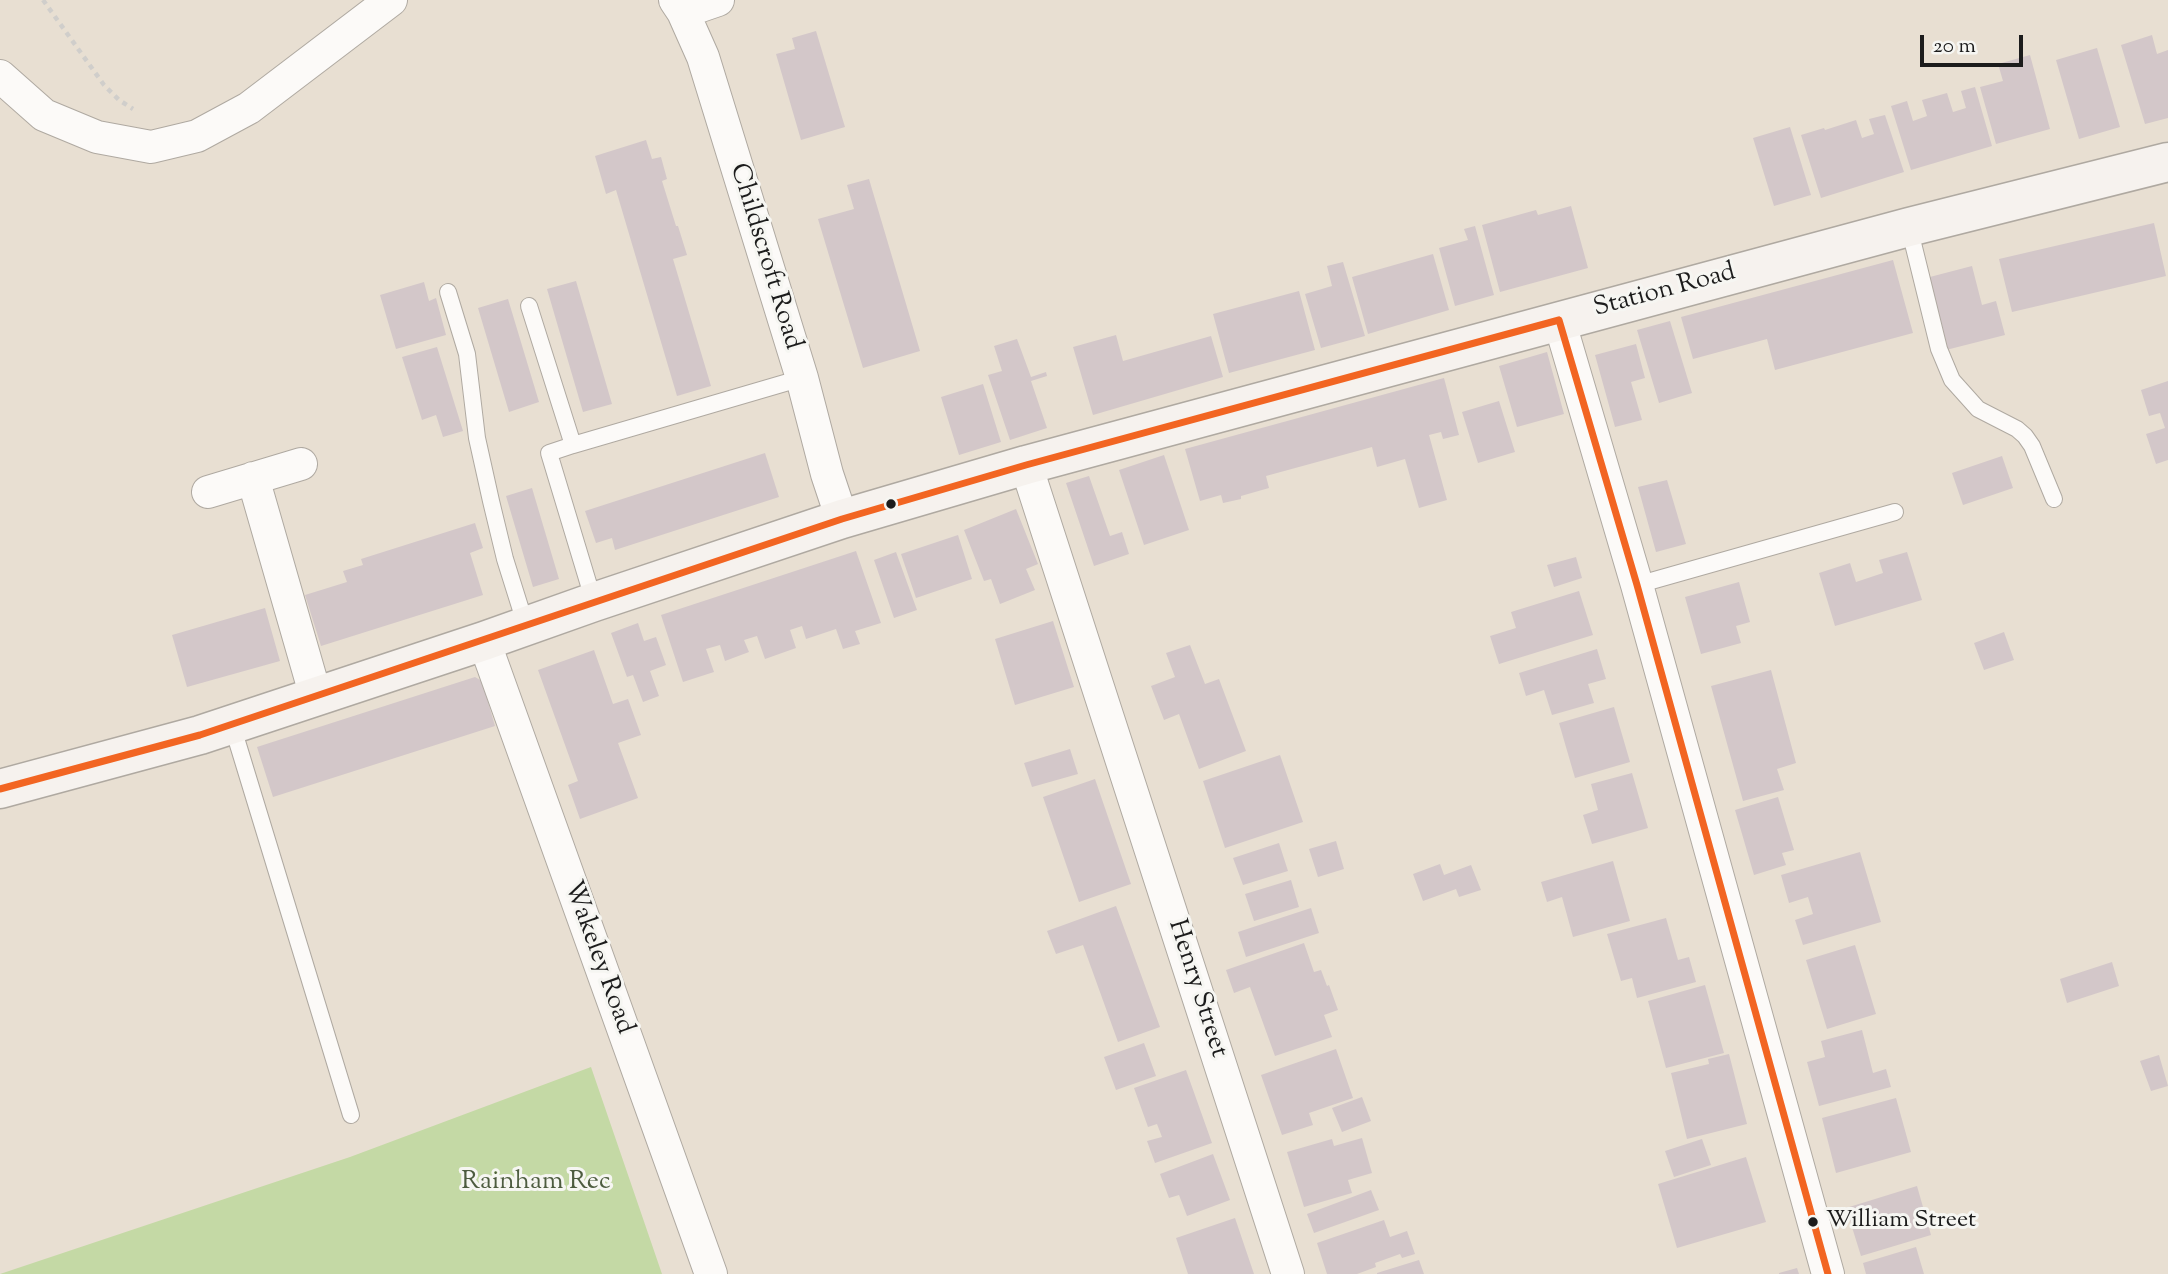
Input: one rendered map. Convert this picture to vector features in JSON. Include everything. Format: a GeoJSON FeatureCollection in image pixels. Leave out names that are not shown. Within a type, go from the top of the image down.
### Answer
{"type":"FeatureCollection","features":[{"type":"Feature","properties":{"kind":"main road","name":"Station Road"},"geometry":{"type":"LineString","coordinates":[[0,789],[169,744],[484,641],[842,519],[1026,465],[1909,227],[2168,162]]}},
{"type":"Feature","properties":{"kind":"street"},"geometry":{"type":"LineString","coordinates":[[0,76],[44,115],[97,137],[151,147],[197,136],[249,108],[391,0]]}},
{"type":"Feature","properties":{"kind":"street"},"geometry":{"type":"LineString","coordinates":[[679,6],[718,0]]}},
{"type":"Feature","properties":{"kind":"street","name":"Childscroft Road"},"geometry":{"type":"LineString","coordinates":[[679,6],[703,57],[802,378],[827,474],[842,519]]}},
{"type":"Feature","properties":{"kind":"street"},"geometry":{"type":"LineString","coordinates":[[1559,320],[1637,585],[1828,1274]]}},
{"type":"Feature","properties":{"kind":"street"},"geometry":{"type":"LineString","coordinates":[[208,492],[301,464]]}},
{"type":"Feature","properties":{"kind":"street","name":"Henry Street"},"geometry":{"type":"LineString","coordinates":[[1026,465],[1288,1274]]}},
{"type":"Feature","properties":{"kind":"street"},"geometry":{"type":"LineString","coordinates":[[253,478],[316,697]]}},
{"type":"Feature","properties":{"kind":"street","name":"Wakeley Road"},"geometry":{"type":"LineString","coordinates":[[484,641],[711,1274]]}},
{"type":"Feature","properties":{"kind":"lane"},"geometry":{"type":"LineString","coordinates":[[1909,227],[1939,349],[1952,380],[1978,409],[2025,436],[2032,446],[2054,499]]}},
{"type":"Feature","properties":{"kind":"lane"},"geometry":{"type":"LineString","coordinates":[[448,292],[467,354],[477,438],[491,501],[505,559],[526,626]]}},
{"type":"Feature","properties":{"kind":"lane"},"geometry":{"type":"LineString","coordinates":[[529,306],[573,445]]}},
{"type":"Feature","properties":{"kind":"lane"},"geometry":{"type":"LineString","coordinates":[[594,602],[549,453],[802,378]]}},
{"type":"Feature","properties":{"kind":"lane"},"geometry":{"type":"LineString","coordinates":[[1637,585],[1895,512]]}},
{"type":"Feature","properties":{"kind":"lane"},"geometry":{"type":"LineString","coordinates":[[232,724],[351,1115]]}},
{"type":"Feature","properties":{"kind":"path"},"geometry":{"type":"LineString","coordinates":[[43,0],[111,94],[140,112]]}},
{"type":"Feature","properties":{"kind":"green space","name":"Rainham Rec"},"geometry":{"type":"Polygon","coordinates":[[[591,1067],[662,1274],[0,1274],[350,1157],[591,1067]]]}},
{"type":"Feature","properties":{"kind":"building"},"geometry":{"type":"Polygon","coordinates":[[[816,31],[845,127],[801,140],[776,54],[795,49],[792,38],[816,31]]]}},
{"type":"Feature","properties":{"kind":"building"},"geometry":{"type":"Polygon","coordinates":[[[2152,35],[2157,54],[2168,50],[2168,118],[2145,124],[2121,45],[2152,35]]]}},
{"type":"Feature","properties":{"kind":"building"},"geometry":{"type":"Polygon","coordinates":[[[2097,48],[2120,127],[2079,139],[2056,60],[2097,48]]]}},
{"type":"Feature","properties":{"kind":"building"},"geometry":{"type":"Polygon","coordinates":[[[2030,55],[2050,129],[1996,144],[1980,87],[2003,81],[1998,64],[2030,55]]]}},
{"type":"Feature","properties":{"kind":"building"},"geometry":{"type":"Polygon","coordinates":[[[1975,87],[1992,146],[1911,170],[1891,106],[1907,101],[1913,121],[1927,116],[1922,100],[1947,93],[1953,112],[1966,108],[1961,91],[1975,87]]]}},
{"type":"Feature","properties":{"kind":"building"},"geometry":{"type":"Polygon","coordinates":[[[1885,115],[1904,172],[1821,198],[1801,135],[1856,120],[1862,138],[1874,134],[1869,119],[1885,115]]]}},
{"type":"Feature","properties":{"kind":"building"},"geometry":{"type":"Polygon","coordinates":[[[1790,127],[1811,195],[1774,206],[1753,138],[1790,127]]]}},
{"type":"Feature","properties":{"kind":"building"},"geometry":{"type":"Polygon","coordinates":[[[646,140],[652,159],[661,157],[667,179],[662,181],[687,255],[673,259],[711,386],[677,396],[616,190],[606,194],[595,156],[646,140]]]}},
{"type":"Feature","properties":{"kind":"building"},"geometry":{"type":"Polygon","coordinates":[[[869,179],[920,351],[863,368],[818,219],[854,209],[847,185],[869,179]]]}},
{"type":"Feature","properties":{"kind":"building"},"geometry":{"type":"Polygon","coordinates":[[[1571,206],[1588,268],[1500,292],[1482,225],[1536,210],[1538,215],[1571,206]]]}},
{"type":"Feature","properties":{"kind":"building"},"geometry":{"type":"Polygon","coordinates":[[[2154,223],[2166,276],[2012,312],[1999,259],[2154,223]]]}},
{"type":"Feature","properties":{"kind":"building"},"geometry":{"type":"Polygon","coordinates":[[[1475,226],[1494,295],[1455,306],[1439,248],[1468,240],[1464,229],[1475,226]]]}},
{"type":"Feature","properties":{"kind":"building"},"geometry":{"type":"Polygon","coordinates":[[[1433,254],[1449,310],[1368,334],[1352,277],[1433,254]]]}},
{"type":"Feature","properties":{"kind":"building"},"geometry":{"type":"Polygon","coordinates":[[[1893,260],[1913,333],[1775,370],[1767,339],[1693,359],[1681,317],[1893,260]]]}},
{"type":"Feature","properties":{"kind":"building"},"geometry":{"type":"Polygon","coordinates":[[[1343,262],[1365,336],[1321,348],[1305,294],[1332,286],[1327,266],[1343,262]]]}},
{"type":"Feature","properties":{"kind":"building"},"geometry":{"type":"Polygon","coordinates":[[[1972,266],[1982,305],[1996,301],[2005,335],[1946,350],[1926,278],[1972,266]]]}},
{"type":"Feature","properties":{"kind":"building"},"geometry":{"type":"Polygon","coordinates":[[[576,281],[612,404],[583,412],[547,289],[576,281]]]}},
{"type":"Feature","properties":{"kind":"building"},"geometry":{"type":"Polygon","coordinates":[[[424,282],[429,301],[436,298],[446,335],[396,349],[380,295],[424,282]]]}},
{"type":"Feature","properties":{"kind":"building"},"geometry":{"type":"Polygon","coordinates":[[[1299,291],[1315,350],[1229,373],[1213,314],[1299,291]]]}},
{"type":"Feature","properties":{"kind":"building"},"geometry":{"type":"Polygon","coordinates":[[[508,299],[539,402],[509,412],[478,308],[508,299]]]}},
{"type":"Feature","properties":{"kind":"building"},"geometry":{"type":"Polygon","coordinates":[[[1670,321],[1692,393],[1659,403],[1637,330],[1670,321]]]}},
{"type":"Feature","properties":{"kind":"building"},"geometry":{"type":"Polygon","coordinates":[[[1116,335],[1123,361],[1211,336],[1223,377],[1093,415],[1073,347],[1116,335]]]}},
{"type":"Feature","properties":{"kind":"building"},"geometry":{"type":"Polygon","coordinates":[[[1017,339],[1031,377],[1046,372],[1047,376],[1031,381],[1047,428],[1010,440],[988,375],[1002,371],[994,346],[1017,339]]]}},
{"type":"Feature","properties":{"kind":"building"},"geometry":{"type":"Polygon","coordinates":[[[1636,344],[1645,378],[1631,382],[1642,420],[1615,427],[1595,355],[1636,344]]]}},
{"type":"Feature","properties":{"kind":"building"},"geometry":{"type":"Polygon","coordinates":[[[437,347],[463,431],[443,437],[436,415],[422,420],[402,357],[437,347]]]}},
{"type":"Feature","properties":{"kind":"building"},"geometry":{"type":"Polygon","coordinates":[[[1547,352],[1564,414],[1517,427],[1499,366],[1547,352]]]}},
{"type":"Feature","properties":{"kind":"building"},"geometry":{"type":"Polygon","coordinates":[[[1444,378],[1459,435],[1443,439],[1441,432],[1429,435],[1447,500],[1419,508],[1405,459],[1377,467],[1372,447],[1266,476],[1269,488],[1241,496],[1241,499],[1223,503],[1221,495],[1200,501],[1185,449],[1444,378]]]}},
{"type":"Feature","properties":{"kind":"building"},"geometry":{"type":"Polygon","coordinates":[[[2168,381],[2168,460],[2156,464],[2146,434],[2165,428],[2160,413],[2149,416],[2141,390],[2168,381]]]}},
{"type":"Feature","properties":{"kind":"building"},"geometry":{"type":"Polygon","coordinates":[[[983,384],[1001,442],[959,455],[941,397],[983,384]]]}},
{"type":"Feature","properties":{"kind":"building"},"geometry":{"type":"Polygon","coordinates":[[[1499,401],[1515,452],[1478,463],[1462,412],[1499,401]]]}},
{"type":"Feature","properties":{"kind":"building"},"geometry":{"type":"Polygon","coordinates":[[[765,453],[779,497],[615,550],[612,538],[596,543],[585,511],[765,453]]]}},
{"type":"Feature","properties":{"kind":"building"},"geometry":{"type":"Polygon","coordinates":[[[1164,455],[1189,530],[1144,545],[1119,470],[1164,455]]]}},
{"type":"Feature","properties":{"kind":"building"},"geometry":{"type":"Polygon","coordinates":[[[2002,456],[2013,488],[1963,505],[1952,473],[2002,456]]]}},
{"type":"Feature","properties":{"kind":"building"},"geometry":{"type":"Polygon","coordinates":[[[1089,476],[1110,536],[1122,532],[1129,554],[1094,566],[1066,483],[1089,476]]]}},
{"type":"Feature","properties":{"kind":"building"},"geometry":{"type":"Polygon","coordinates":[[[1667,480],[1686,544],[1656,552],[1638,487],[1667,480]]]}},
{"type":"Feature","properties":{"kind":"building"},"geometry":{"type":"Polygon","coordinates":[[[532,488],[559,579],[533,587],[506,496],[532,488]]]}},
{"type":"Feature","properties":{"kind":"building"},"geometry":{"type":"Polygon","coordinates":[[[1016,509],[1038,564],[1026,569],[1035,590],[1000,604],[991,579],[984,581],[964,530],[1016,509]]]}},
{"type":"Feature","properties":{"kind":"building"},"geometry":{"type":"Polygon","coordinates":[[[475,523],[483,548],[470,553],[483,595],[321,646],[305,595],[347,582],[343,571],[363,565],[361,559],[475,523]]]}},
{"type":"Feature","properties":{"kind":"building"},"geometry":{"type":"Polygon","coordinates":[[[958,535],[972,579],[916,598],[901,554],[958,535]]]}},
{"type":"Feature","properties":{"kind":"building"},"geometry":{"type":"Polygon","coordinates":[[[856,551],[881,623],[855,631],[860,644],[843,649],[836,629],[806,639],[802,626],[790,630],[796,648],[765,659],[757,636],[744,640],[749,652],[725,661],[720,645],[706,649],[714,672],[683,682],[661,615],[856,551]]]}},
{"type":"Feature","properties":{"kind":"building"},"geometry":{"type":"Polygon","coordinates":[[[896,552],[917,610],[894,618],[874,560],[896,552]]]}},
{"type":"Feature","properties":{"kind":"building"},"geometry":{"type":"Polygon","coordinates":[[[1907,552],[1922,600],[1835,626],[1819,573],[1850,563],[1856,582],[1883,573],[1879,560],[1907,552]]]}},
{"type":"Feature","properties":{"kind":"building"},"geometry":{"type":"Polygon","coordinates":[[[1576,557],[1582,578],[1554,587],[1547,565],[1576,557]]]}},
{"type":"Feature","properties":{"kind":"building"},"geometry":{"type":"Polygon","coordinates":[[[1739,582],[1750,622],[1736,626],[1741,643],[1701,654],[1685,597],[1739,582]]]}},
{"type":"Feature","properties":{"kind":"building"},"geometry":{"type":"Polygon","coordinates":[[[1579,591],[1593,635],[1499,664],[1490,636],[1516,628],[1511,612],[1579,591]]]}},
{"type":"Feature","properties":{"kind":"building"},"geometry":{"type":"Polygon","coordinates":[[[265,608],[280,661],[187,687],[172,635],[265,608]]]}},
{"type":"Feature","properties":{"kind":"building"},"geometry":{"type":"Polygon","coordinates":[[[1053,621],[1074,687],[1015,705],[995,639],[1053,621]]]}},
{"type":"Feature","properties":{"kind":"building"},"geometry":{"type":"Polygon","coordinates":[[[638,623],[644,641],[656,637],[666,665],[650,671],[659,696],[643,702],[633,675],[627,677],[611,633],[638,623]]]}},
{"type":"Feature","properties":{"kind":"building"},"geometry":{"type":"Polygon","coordinates":[[[2004,632],[2014,660],[1984,670],[1974,643],[2004,632]]]}},
{"type":"Feature","properties":{"kind":"building"},"geometry":{"type":"Polygon","coordinates":[[[1190,645],[1205,684],[1219,679],[1246,751],[1199,769],[1179,714],[1164,720],[1151,686],[1175,677],[1166,653],[1190,645]]]}},
{"type":"Feature","properties":{"kind":"building"},"geometry":{"type":"Polygon","coordinates":[[[1597,649],[1606,679],[1588,684],[1594,703],[1552,715],[1544,690],[1526,696],[1519,673],[1597,649]]]}},
{"type":"Feature","properties":{"kind":"building"},"geometry":{"type":"Polygon","coordinates":[[[594,650],[613,704],[628,699],[641,735],[618,743],[638,798],[580,819],[568,785],[578,781],[538,670],[594,650]]]}},
{"type":"Feature","properties":{"kind":"building"},"geometry":{"type":"Polygon","coordinates":[[[1771,670],[1796,763],[1777,769],[1784,790],[1743,801],[1711,686],[1771,670]]]}},
{"type":"Feature","properties":{"kind":"building"},"geometry":{"type":"Polygon","coordinates":[[[475,677],[482,681],[495,726],[273,797],[257,747],[475,677]]]}},
{"type":"Feature","properties":{"kind":"building"},"geometry":{"type":"Polygon","coordinates":[[[1614,707],[1630,762],[1575,778],[1559,723],[1614,707]]]}},
{"type":"Feature","properties":{"kind":"building"},"geometry":{"type":"Polygon","coordinates":[[[1070,749],[1078,774],[1032,787],[1024,763],[1070,749]]]}},
{"type":"Feature","properties":{"kind":"building"},"geometry":{"type":"Polygon","coordinates":[[[1280,755],[1303,822],[1225,848],[1203,781],[1280,755]]]}},
{"type":"Feature","properties":{"kind":"building"},"geometry":{"type":"Polygon","coordinates":[[[1632,773],[1648,828],[1592,844],[1583,815],[1598,810],[1591,784],[1632,773]]]}},
{"type":"Feature","properties":{"kind":"building"},"geometry":{"type":"Polygon","coordinates":[[[1095,779],[1131,884],[1079,902],[1043,797],[1095,779]]]}},
{"type":"Feature","properties":{"kind":"building"},"geometry":{"type":"Polygon","coordinates":[[[1778,797],[1794,850],[1782,853],[1786,865],[1754,875],[1735,810],[1778,797]]]}},
{"type":"Feature","properties":{"kind":"building"},"geometry":{"type":"Polygon","coordinates":[[[1336,841],[1344,869],[1318,877],[1309,849],[1336,841]]]}},
{"type":"Feature","properties":{"kind":"building"},"geometry":{"type":"Polygon","coordinates":[[[1279,843],[1288,871],[1243,885],[1233,858],[1279,843]]]}},
{"type":"Feature","properties":{"kind":"building"},"geometry":{"type":"Polygon","coordinates":[[[1860,852],[1881,922],[1803,945],[1795,920],[1813,914],[1808,897],[1789,903],[1781,875],[1860,852]]]}},
{"type":"Feature","properties":{"kind":"building"},"geometry":{"type":"Polygon","coordinates":[[[1613,861],[1630,921],[1573,937],[1562,897],[1547,902],[1541,882],[1613,861]]]}},
{"type":"Feature","properties":{"kind":"building"},"geometry":{"type":"Polygon","coordinates":[[[1440,864],[1444,875],[1471,865],[1481,890],[1459,897],[1456,889],[1423,901],[1413,874],[1440,864]]]}},
{"type":"Feature","properties":{"kind":"building"},"geometry":{"type":"Polygon","coordinates":[[[1291,880],[1299,907],[1254,921],[1245,894],[1291,880]]]}},
{"type":"Feature","properties":{"kind":"building"},"geometry":{"type":"Polygon","coordinates":[[[1116,906],[1160,1027],[1118,1042],[1083,945],[1056,954],[1047,931],[1116,906]]]}},
{"type":"Feature","properties":{"kind":"building"},"geometry":{"type":"Polygon","coordinates":[[[1311,908],[1319,933],[1246,957],[1238,932],[1311,908]]]}},
{"type":"Feature","properties":{"kind":"building"},"geometry":{"type":"Polygon","coordinates":[[[1666,918],[1678,960],[1689,957],[1696,982],[1637,998],[1632,978],[1621,981],[1607,934],[1666,918]]]}},
{"type":"Feature","properties":{"kind":"building"},"geometry":{"type":"Polygon","coordinates":[[[1304,943],[1314,972],[1321,970],[1338,1010],[1324,1015],[1332,1037],[1275,1056],[1250,987],[1234,993],[1226,970],[1304,943]]]}},
{"type":"Feature","properties":{"kind":"building"},"geometry":{"type":"Polygon","coordinates":[[[1855,945],[1876,1014],[1827,1029],[1806,960],[1855,945]]]}},
{"type":"Feature","properties":{"kind":"building"},"geometry":{"type":"Polygon","coordinates":[[[2112,962],[2119,986],[2067,1003],[2060,979],[2112,962]]]}},
{"type":"Feature","properties":{"kind":"building"},"geometry":{"type":"Polygon","coordinates":[[[1705,985],[1724,1053],[1666,1068],[1648,1001],[1705,985]]]}},
{"type":"Feature","properties":{"kind":"building"},"geometry":{"type":"Polygon","coordinates":[[[1862,1030],[1873,1073],[1886,1069],[1891,1087],[1819,1106],[1807,1062],[1825,1057],[1821,1041],[1862,1030]]]}},
{"type":"Feature","properties":{"kind":"building"},"geometry":{"type":"Polygon","coordinates":[[[1144,1043],[1156,1076],[1116,1090],[1104,1057],[1144,1043]]]}},
{"type":"Feature","properties":{"kind":"building"},"geometry":{"type":"Polygon","coordinates":[[[1336,1049],[1353,1098],[1309,1113],[1313,1125],[1282,1135],[1261,1075],[1336,1049]]]}},
{"type":"Feature","properties":{"kind":"building"},"geometry":{"type":"Polygon","coordinates":[[[1729,1054],[1747,1124],[1687,1139],[1671,1073],[1709,1064],[1708,1059],[1729,1054]]]}},
{"type":"Feature","properties":{"kind":"building"},"geometry":{"type":"Polygon","coordinates":[[[2159,1055],[2168,1086],[2151,1091],[2140,1061],[2159,1055]]]}},
{"type":"Feature","properties":{"kind":"building"},"geometry":{"type":"Polygon","coordinates":[[[1186,1070],[1212,1143],[1155,1163],[1147,1141],[1162,1137],[1157,1124],[1148,1127],[1134,1088],[1186,1070]]]}},
{"type":"Feature","properties":{"kind":"building"},"geometry":{"type":"Polygon","coordinates":[[[1362,1097],[1371,1121],[1342,1132],[1332,1108],[1362,1097]]]}},
{"type":"Feature","properties":{"kind":"building"},"geometry":{"type":"Polygon","coordinates":[[[1896,1098],[1911,1152],[1836,1173],[1822,1118],[1896,1098]]]}},
{"type":"Feature","properties":{"kind":"building"},"geometry":{"type":"Polygon","coordinates":[[[1362,1138],[1372,1173],[1348,1180],[1352,1193],[1304,1207],[1287,1152],[1332,1139],[1334,1146],[1362,1138]]]}},
{"type":"Feature","properties":{"kind":"building"},"geometry":{"type":"Polygon","coordinates":[[[1702,1139],[1711,1165],[1674,1177],[1665,1151],[1702,1139]]]}},
{"type":"Feature","properties":{"kind":"building"},"geometry":{"type":"Polygon","coordinates":[[[1213,1154],[1230,1200],[1187,1216],[1179,1195],[1169,1198],[1160,1174],[1213,1154]]]}},
{"type":"Feature","properties":{"kind":"building"},"geometry":{"type":"Polygon","coordinates":[[[1746,1157],[1766,1222],[1677,1248],[1658,1184],[1746,1157]]]}},
{"type":"Feature","properties":{"kind":"building"},"geometry":{"type":"Polygon","coordinates":[[[1917,1186],[1931,1235],[1861,1256],[1846,1208],[1917,1186]]]}},
{"type":"Feature","properties":{"kind":"building"},"geometry":{"type":"Polygon","coordinates":[[[1371,1190],[1379,1210],[1314,1233],[1307,1214],[1371,1190]]]}},
{"type":"Feature","properties":{"kind":"building"},"geometry":{"type":"Polygon","coordinates":[[[1235,1218],[1254,1274],[1188,1274],[1176,1238],[1235,1218]]]}},
{"type":"Feature","properties":{"kind":"building"},"geometry":{"type":"Polygon","coordinates":[[[1384,1220],[1390,1237],[1407,1231],[1415,1254],[1402,1258],[1400,1254],[1375,1263],[1376,1267],[1357,1274],[1327,1274],[1317,1243],[1384,1220]]]}},
{"type":"Feature","properties":{"kind":"building"},"geometry":{"type":"Polygon","coordinates":[[[1916,1247],[1924,1274],[1866,1274],[1863,1263],[1916,1247]]]}},
{"type":"Feature","properties":{"kind":"building"},"geometry":{"type":"Polygon","coordinates":[[[1419,1260],[1424,1274],[1377,1274],[1377,1273],[1419,1260]]]}},
{"type":"Feature","properties":{"kind":"building"},"geometry":{"type":"Polygon","coordinates":[[[1797,1268],[1799,1274],[1779,1274],[1779,1273],[1797,1268]]]}},
{"type":"Feature","properties":{"kind":"transit line"},"geometry":{"type":"LineString","coordinates":[[1559,320],[1637,585],[1828,1274]]}},
{"type":"Feature","properties":{"kind":"transit line"},"geometry":{"type":"LineString","coordinates":[[0,789],[200,735],[842,519],[1026,465],[1559,320]]}},
{"type":"Feature","properties":{"kind":"place","name":"William Street"},"geometry":{"type":"Point","coordinates":[1813,1222]}}]}
